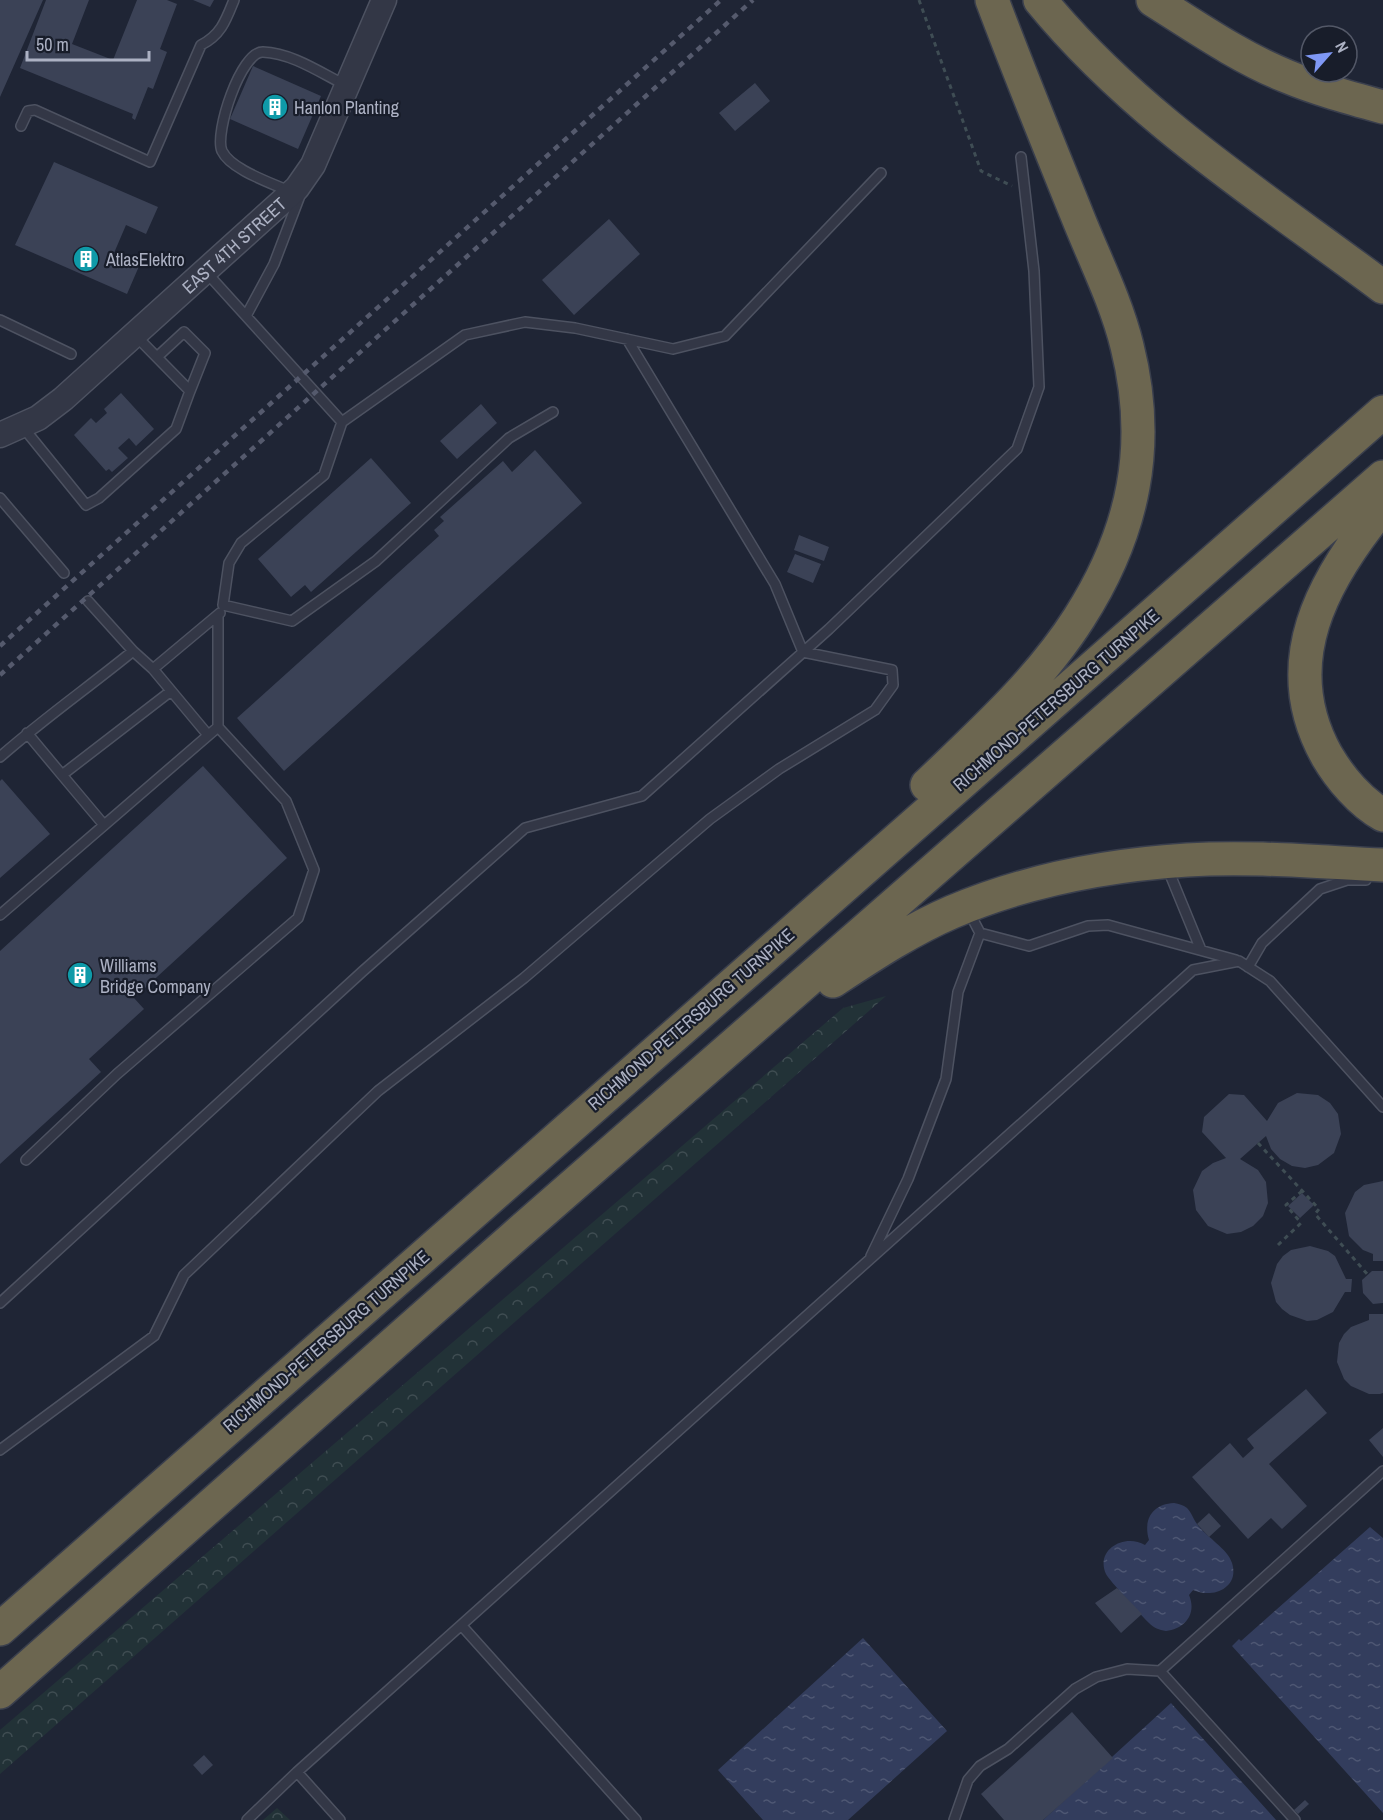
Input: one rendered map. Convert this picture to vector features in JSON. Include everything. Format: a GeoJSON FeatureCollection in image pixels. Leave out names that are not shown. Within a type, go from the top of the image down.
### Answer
{"type":"FeatureCollection","features":[{"type":"Feature","properties":{"kind":"highway"},"geometry":{"type":"LineString","coordinates":[[726,988],[842,866],[970,744],[1034,677],[1078,619],[1097,588],[1112,561],[1132,502],[1137,469],[1138,418],[1134,377],[1127,344],[992,0]]}},
{"type":"Feature","properties":{"kind":"highway"},"geometry":{"type":"LineString","coordinates":[[1040,0],[1069,36],[1120,87],[1193,147],[1383,287]]}},
{"type":"Feature","properties":{"kind":"highway"},"geometry":{"type":"LineString","coordinates":[[1064,0],[1111,53],[1142,81],[1206,132],[1383,262]]}},
{"type":"Feature","properties":{"kind":"highway"},"geometry":{"type":"LineString","coordinates":[[1153,0],[1225,45],[1284,75],[1337,95],[1383,107]]}},
{"type":"Feature","properties":{"kind":"highway","name":"RICHMOND-PETERSBURG TURNPIKE"},"geometry":{"type":"LineString","coordinates":[[0,1629],[1383,412]]}},
{"type":"Feature","properties":{"kind":"highway"},"geometry":{"type":"LineString","coordinates":[[0,1692],[1383,477]]}},
{"type":"Feature","properties":{"kind":"highway"},"geometry":{"type":"LineString","coordinates":[[1383,506],[1341,565],[1315,613],[1305,653],[1304,674],[1310,717],[1319,742],[1332,765],[1355,793],[1383,815]]}},
{"type":"Feature","properties":{"kind":"highway"},"geometry":{"type":"LineString","coordinates":[[693,1082],[801,1002],[862,962],[916,931],[973,920],[1078,874],[1165,862],[1228,859],[1377,872]]}},
{"type":"Feature","properties":{"kind":"street","name":"EAST 4TH STREET"},"geometry":{"type":"LineString","coordinates":[[10,431],[63,399],[300,185],[347,86],[384,0]]}},
{"type":"Feature","properties":{"kind":"lane"},"geometry":{"type":"LineString","coordinates":[[21,126],[28,111],[35,110],[150,162],[201,45],[222,29],[234,0]]}},
{"type":"Feature","properties":{"kind":"lane"},"geometry":{"type":"LineString","coordinates":[[246,316],[274,264],[293,219],[300,185],[230,163],[221,149],[219,131],[242,68],[251,56],[260,52],[288,57],[347,86]]}},
{"type":"Feature","properties":{"kind":"lane"},"geometry":{"type":"LineString","coordinates":[[0,1303],[363,971],[525,828],[642,796],[915,550],[1017,449],[1039,387],[1034,271],[1021,157]]}},
{"type":"Feature","properties":{"kind":"lane"},"geometry":{"type":"LineString","coordinates":[[153,669],[218,616],[224,605],[229,563],[241,543],[324,474],[342,422],[465,335],[525,322],[575,328],[673,349],[725,336],[881,173]]}},
{"type":"Feature","properties":{"kind":"lane"},"geometry":{"type":"LineString","coordinates":[[206,272],[342,422]]}},
{"type":"Feature","properties":{"kind":"lane"},"geometry":{"type":"LineString","coordinates":[[0,321],[71,354]]}},
{"type":"Feature","properties":{"kind":"lane"},"geometry":{"type":"LineString","coordinates":[[10,431],[86,504],[99,498],[176,429],[205,353],[184,332],[157,357]]}},
{"type":"Feature","properties":{"kind":"lane"},"geometry":{"type":"LineString","coordinates":[[135,335],[190,391]]}},
{"type":"Feature","properties":{"kind":"lane"},"geometry":{"type":"LineString","coordinates":[[627,339],[775,584],[803,652]]}},
{"type":"Feature","properties":{"kind":"lane"},"geometry":{"type":"LineString","coordinates":[[224,605],[292,621],[376,561],[509,438],[553,412]]}},
{"type":"Feature","properties":{"kind":"lane"},"geometry":{"type":"LineString","coordinates":[[0,498],[64,573]]}},
{"type":"Feature","properties":{"kind":"lane"},"geometry":{"type":"LineString","coordinates":[[88,602],[133,651],[153,669],[208,735]]}},
{"type":"Feature","properties":{"kind":"lane"},"geometry":{"type":"LineString","coordinates":[[26,1160],[117,1074],[298,918],[314,870],[286,801],[218,727],[218,616]]}},
{"type":"Feature","properties":{"kind":"lane"},"geometry":{"type":"LineString","coordinates":[[0,757],[27,732],[133,651]]}},
{"type":"Feature","properties":{"kind":"lane"},"geometry":{"type":"LineString","coordinates":[[0,1450],[154,1336],[184,1275],[378,1090],[524,978],[710,819],[778,769],[875,710],[893,686],[891,670],[803,652]]}},
{"type":"Feature","properties":{"kind":"lane"},"geometry":{"type":"LineString","coordinates":[[62,775],[171,691]]}},
{"type":"Feature","properties":{"kind":"lane"},"geometry":{"type":"LineString","coordinates":[[0,915],[218,727]]}},
{"type":"Feature","properties":{"kind":"lane"},"geometry":{"type":"LineString","coordinates":[[27,732],[104,825]]}},
{"type":"Feature","properties":{"kind":"lane"},"geometry":{"type":"LineString","coordinates":[[1165,862],[1201,950]]}},
{"type":"Feature","properties":{"kind":"lane"},"geometry":{"type":"LineString","coordinates":[[1248,967],[1262,943],[1320,889],[1377,872]]}},
{"type":"Feature","properties":{"kind":"lane"},"geometry":{"type":"LineString","coordinates":[[869,1261],[908,1179],[946,1079],[958,992],[973,920],[1029,946],[1088,926],[1108,926],[1239,961],[1270,981],[1383,1107]]}},
{"type":"Feature","properties":{"kind":"lane"},"geometry":{"type":"LineString","coordinates":[[247,1820],[297,1772],[1193,970],[1239,961]]}},
{"type":"Feature","properties":{"kind":"lane"},"geometry":{"type":"LineString","coordinates":[[1160,1671],[1383,1471]]}},
{"type":"Feature","properties":{"kind":"lane"},"geometry":{"type":"LineString","coordinates":[[462,1626],[636,1820]]}},
{"type":"Feature","properties":{"kind":"lane"},"geometry":{"type":"LineString","coordinates":[[954,1820],[968,1780],[980,1766],[1008,1749],[1075,1689],[1096,1677],[1126,1668],[1160,1671],[1295,1820]]}},
{"type":"Feature","properties":{"kind":"lane"},"geometry":{"type":"LineString","coordinates":[[297,1772],[340,1820]]}},
{"type":"Feature","properties":{"kind":"path"},"geometry":{"type":"LineString","coordinates":[[919,0],[981,171],[1025,192]]}},
{"type":"Feature","properties":{"kind":"path"},"geometry":{"type":"LineString","coordinates":[[1258,1143],[1319,1209],[1315,1214],[1368,1275]]}},
{"type":"Feature","properties":{"kind":"path"},"geometry":{"type":"LineString","coordinates":[[1278,1245],[1301,1223],[1286,1205],[1302,1191]]}},
{"type":"Feature","properties":{"kind":"green space"},"geometry":{"type":"Polygon","coordinates":[[[886,996],[0,1774],[0,1730],[843,1008],[886,996]]]}},
{"type":"Feature","properties":{"kind":"green space"},"geometry":{"type":"Polygon","coordinates":[[[277,1808],[290,1820],[263,1820],[277,1808]]]}},
{"type":"Feature","properties":{"kind":"water"},"geometry":{"type":"Polygon","coordinates":[[[1174,1503],[1187,1508],[1201,1529],[1226,1553],[1232,1563],[1233,1572],[1232,1579],[1223,1589],[1208,1593],[1193,1590],[1189,1595],[1191,1608],[1188,1619],[1179,1627],[1166,1631],[1151,1625],[1108,1577],[1104,1558],[1108,1551],[1121,1543],[1128,1541],[1145,1545],[1149,1540],[1147,1526],[1151,1514],[1160,1506],[1174,1503]]]}},
{"type":"Feature","properties":{"kind":"water"},"geometry":{"type":"Polygon","coordinates":[[[1370,1527],[1383,1538],[1383,1813],[1232,1646],[1239,1639],[1241,1641],[1370,1527]]]}},
{"type":"Feature","properties":{"kind":"water"},"geometry":{"type":"Polygon","coordinates":[[[863,1638],[947,1731],[848,1820],[763,1820],[718,1770],[863,1638]]]}},
{"type":"Feature","properties":{"kind":"water"},"geometry":{"type":"Polygon","coordinates":[[[1171,1703],[1276,1820],[1043,1820],[1171,1703]]]}},
{"type":"Feature","properties":{"kind":"building"},"geometry":{"type":"Polygon","coordinates":[[[0,0],[43,0],[0,97],[0,0]]]}},
{"type":"Feature","properties":{"kind":"building"},"geometry":{"type":"Polygon","coordinates":[[[46,0],[89,0],[72,44],[113,60],[137,0],[167,0],[177,4],[160,49],[167,52],[153,89],[148,87],[135,120],[132,118],[133,114],[20,68],[46,0]]]}},
{"type":"Feature","properties":{"kind":"building"},"geometry":{"type":"Polygon","coordinates":[[[193,0],[214,0],[210,7],[193,0]]]}},
{"type":"Feature","properties":{"kind":"building","name":"Hanlon Planting"},"geometry":{"type":"Polygon","coordinates":[[[253,66],[321,96],[298,149],[230,119],[253,66]]]}},
{"type":"Feature","properties":{"kind":"building"},"geometry":{"type":"Polygon","coordinates":[[[755,83],[770,101],[735,131],[719,113],[755,83]]]}},
{"type":"Feature","properties":{"kind":"building"},"geometry":{"type":"Polygon","coordinates":[[[54,162],[158,207],[146,234],[126,225],[114,253],[140,264],[127,294],[15,245],[54,162]]]}},
{"type":"Feature","properties":{"kind":"building"},"geometry":{"type":"Polygon","coordinates":[[[609,219],[640,254],[574,315],[542,280],[609,219]]]}},
{"type":"Feature","properties":{"kind":"building"},"geometry":{"type":"Polygon","coordinates":[[[121,393],[154,429],[136,446],[129,438],[118,448],[128,458],[112,472],[109,469],[106,471],[74,435],[91,418],[96,423],[107,413],[104,409],[121,393]]]}},
{"type":"Feature","properties":{"kind":"building"},"geometry":{"type":"Polygon","coordinates":[[[481,404],[497,423],[457,459],[440,441],[481,404]]]}},
{"type":"Feature","properties":{"kind":"building"},"geometry":{"type":"Polygon","coordinates":[[[535,450],[582,503],[284,771],[237,718],[439,536],[434,530],[444,521],[440,517],[503,461],[512,472],[535,450]]]}},
{"type":"Feature","properties":{"kind":"building"},"geometry":{"type":"Polygon","coordinates":[[[371,458],[411,503],[311,592],[305,585],[291,597],[258,559],[371,458]]]}},
{"type":"Feature","properties":{"kind":"building"},"geometry":{"type":"Polygon","coordinates":[[[799,535],[829,547],[824,561],[794,550],[799,535]]]}},
{"type":"Feature","properties":{"kind":"building"},"geometry":{"type":"Polygon","coordinates":[[[795,554],[821,564],[813,583],[787,572],[795,554]]]}},
{"type":"Feature","properties":{"kind":"building","name":"Williams Bridge Company"},"geometry":{"type":"Polygon","coordinates":[[[203,766],[287,858],[134,998],[144,1009],[89,1059],[101,1072],[0,1164],[0,951],[203,766]]]}},
{"type":"Feature","properties":{"kind":"building"},"geometry":{"type":"Polygon","coordinates":[[[2,779],[50,834],[0,878],[0,781],[2,779]]]}},
{"type":"Feature","properties":{"kind":"building"},"geometry":{"type":"Polygon","coordinates":[[[1297,1093],[1318,1095],[1330,1103],[1338,1114],[1341,1134],[1334,1153],[1318,1165],[1305,1168],[1292,1166],[1280,1159],[1271,1149],[1266,1136],[1240,1159],[1258,1170],[1266,1182],[1268,1203],[1263,1216],[1253,1226],[1241,1232],[1227,1234],[1208,1226],[1196,1210],[1193,1190],[1202,1171],[1226,1158],[1202,1132],[1204,1117],[1229,1094],[1244,1095],[1267,1121],[1278,1103],[1297,1093]]]}},
{"type":"Feature","properties":{"kind":"building"},"geometry":{"type":"Polygon","coordinates":[[[1383,1181],[1383,1261],[1373,1261],[1373,1254],[1363,1250],[1349,1236],[1345,1213],[1355,1192],[1364,1185],[1383,1181]]]}},
{"type":"Feature","properties":{"kind":"building"},"geometry":{"type":"Polygon","coordinates":[[[1302,1193],[1314,1205],[1300,1218],[1288,1206],[1302,1193]]]}},
{"type":"Feature","properties":{"kind":"building"},"geometry":{"type":"Polygon","coordinates":[[[1310,1246],[1328,1251],[1335,1256],[1346,1279],[1352,1279],[1351,1292],[1345,1292],[1333,1312],[1317,1320],[1307,1321],[1290,1315],[1282,1309],[1276,1302],[1271,1283],[1277,1264],[1283,1256],[1291,1250],[1310,1246]]]}},
{"type":"Feature","properties":{"kind":"building"},"geometry":{"type":"Polygon","coordinates":[[[1372,1271],[1383,1271],[1383,1303],[1373,1304],[1363,1293],[1362,1280],[1372,1271]]]}},
{"type":"Feature","properties":{"kind":"building"},"geometry":{"type":"Polygon","coordinates":[[[1369,1314],[1383,1314],[1383,1393],[1380,1394],[1369,1394],[1351,1386],[1344,1379],[1337,1362],[1339,1343],[1344,1334],[1351,1327],[1369,1320],[1369,1314]]]}},
{"type":"Feature","properties":{"kind":"building"},"geometry":{"type":"Polygon","coordinates":[[[1306,1389],[1327,1413],[1269,1464],[1307,1506],[1282,1529],[1271,1518],[1248,1539],[1192,1477],[1230,1443],[1243,1458],[1254,1448],[1247,1439],[1306,1389]]]}},
{"type":"Feature","properties":{"kind":"building"},"geometry":{"type":"Polygon","coordinates":[[[1383,1428],[1383,1457],[1369,1440],[1383,1428]]]}},
{"type":"Feature","properties":{"kind":"building"},"geometry":{"type":"Polygon","coordinates":[[[1209,1513],[1221,1526],[1209,1537],[1197,1524],[1209,1513]]]}},
{"type":"Feature","properties":{"kind":"building"},"geometry":{"type":"Polygon","coordinates":[[[1117,1588],[1142,1614],[1121,1633],[1095,1603],[1117,1588]]]}},
{"type":"Feature","properties":{"kind":"building"},"geometry":{"type":"Polygon","coordinates":[[[1072,1712],[1113,1758],[1043,1820],[1004,1820],[981,1794],[1072,1712]]]}},
{"type":"Feature","properties":{"kind":"building"},"geometry":{"type":"Polygon","coordinates":[[[204,1755],[213,1765],[202,1775],[193,1765],[204,1755]]]}},
{"type":"Feature","properties":{"kind":"building"},"geometry":{"type":"Polygon","coordinates":[[[1305,1800],[1309,1804],[1298,1814],[1294,1810],[1305,1800]]]}},
{"type":"Feature","properties":{"kind":"railway"},"geometry":{"type":"LineString","coordinates":[[0,646],[721,0]]}},
{"type":"Feature","properties":{"kind":"railway"},"geometry":{"type":"LineString","coordinates":[[0,675],[753,0]]}},
{"type":"Feature","properties":{"kind":"place","name":"Hanlon Planting"},"geometry":{"type":"Point","coordinates":[275,107]}},
{"type":"Feature","properties":{"kind":"place","name":"AtlasElektro"},"geometry":{"type":"Point","coordinates":[86,259]}},
{"type":"Feature","properties":{"kind":"place","name":"Williams Bridge Company"},"geometry":{"type":"Point","coordinates":[80,975]}}]}
